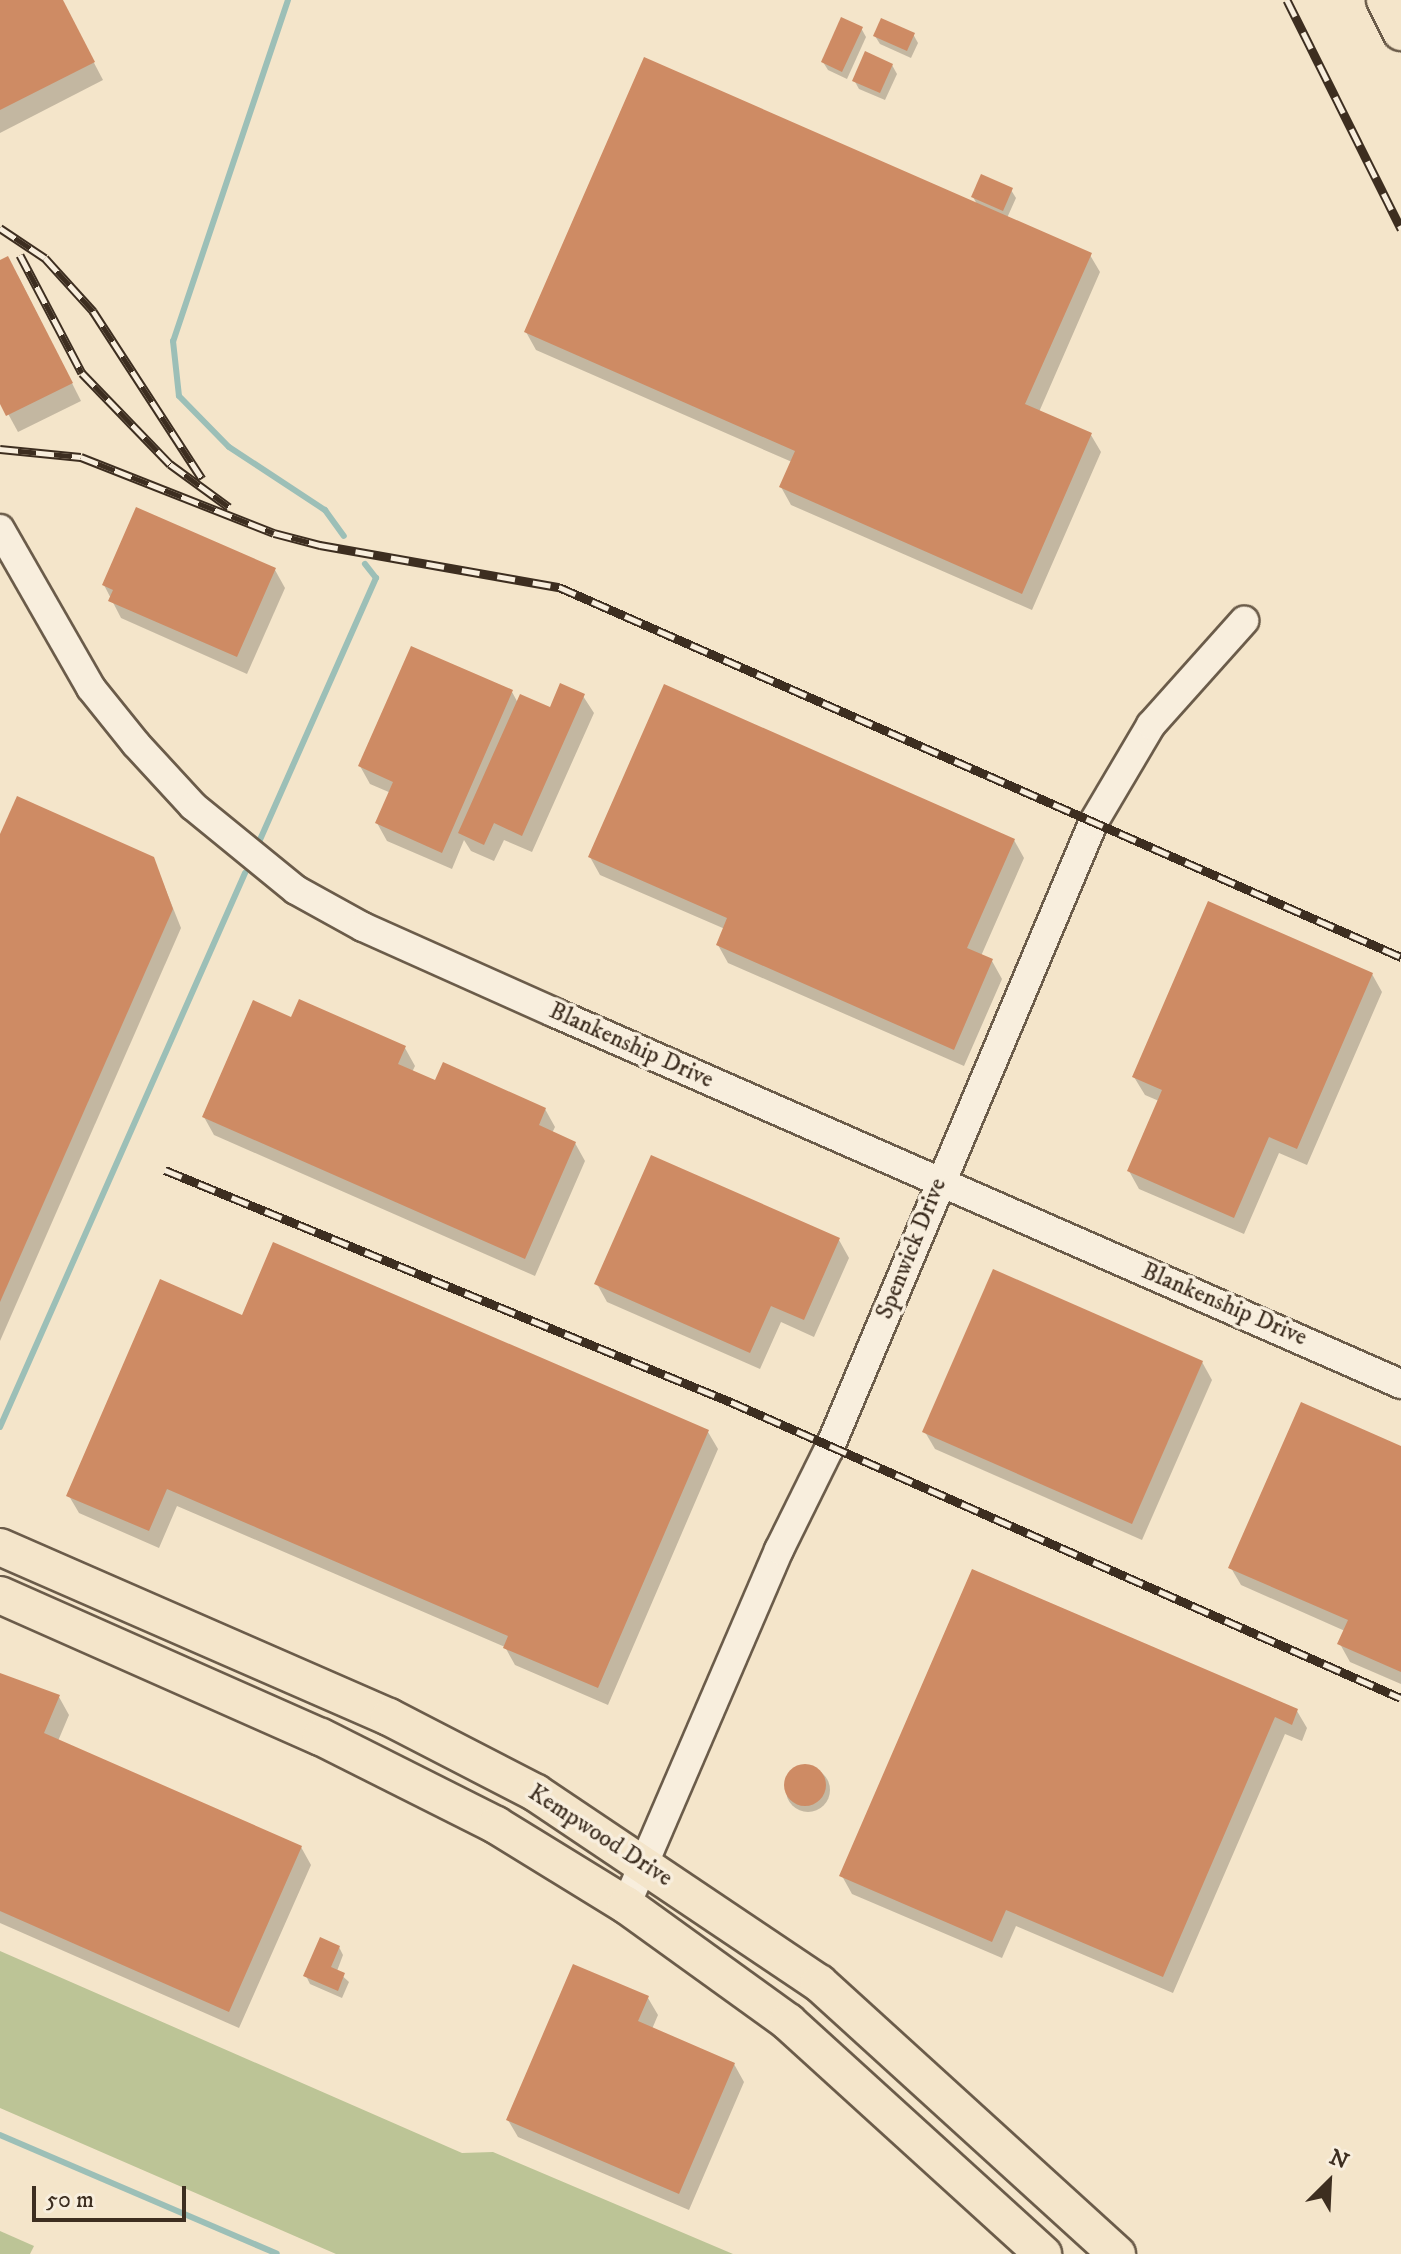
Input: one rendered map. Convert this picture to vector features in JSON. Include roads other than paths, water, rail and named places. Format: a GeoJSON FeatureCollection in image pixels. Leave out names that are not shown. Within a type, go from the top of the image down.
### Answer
{"type":"FeatureCollection","features":[{"type":"Feature","properties":{"kind":"main road","name":"Kempwood Drive"},"geometry":{"type":"LineString","coordinates":[[0,1547],[389,1717],[536,1793],[819,1983],[1117,2254]]}},
{"type":"Feature","properties":{"kind":"main road","name":"Kempwood Drive"},"geometry":{"type":"LineString","coordinates":[[0,1595],[257,1709],[496,1825],[626,1905],[788,2022],[1043,2254]]}},
{"type":"Feature","properties":{"kind":"main road"},"geometry":{"type":"LineString","coordinates":[[257,1709],[274,1667]]}},
{"type":"Feature","properties":{"kind":"street","name":"Blankenship Drive"},"geometry":{"type":"LineString","coordinates":[[0,529],[91,688],[193,806],[262,867],[363,927],[1401,1384]]}},
{"type":"Feature","properties":{"kind":"street","name":"Spenwick Drive"},"geometry":{"type":"LineString","coordinates":[[626,1905],[779,1550],[829,1449],[1093,823],[1151,725],[1244,621]]}},
{"type":"Feature","properties":{"kind":"waterway"},"geometry":{"type":"LineString","coordinates":[[288,0],[173,341],[179,396],[229,447],[325,510],[344,536]]}},
{"type":"Feature","properties":{"kind":"waterway"},"geometry":{"type":"LineString","coordinates":[[259,842],[376,578],[365,564]]}},
{"type":"Feature","properties":{"kind":"waterway"},"geometry":{"type":"LineString","coordinates":[[0,1427],[245,873]]}},
{"type":"Feature","properties":{"kind":"waterway"},"geometry":{"type":"LineString","coordinates":[[0,2135],[277,2254]]}},
{"type":"Feature","properties":{"kind":"railway"},"geometry":{"type":"LineString","coordinates":[[1287,0],[1401,229]]}},
{"type":"Feature","properties":{"kind":"railway"},"geometry":{"type":"LineString","coordinates":[[0,228],[45,258],[93,311],[202,479]]}},
{"type":"Feature","properties":{"kind":"railway"},"geometry":{"type":"LineString","coordinates":[[20,255],[82,373],[170,464],[229,507]]}},
{"type":"Feature","properties":{"kind":"railway"},"geometry":{"type":"LineString","coordinates":[[0,449],[81,457],[274,533],[320,545],[559,587],[1401,957]]}},
{"type":"Feature","properties":{"kind":"railway"},"geometry":{"type":"LineString","coordinates":[[165,1170],[731,1402],[1401,1698]]}}]}
